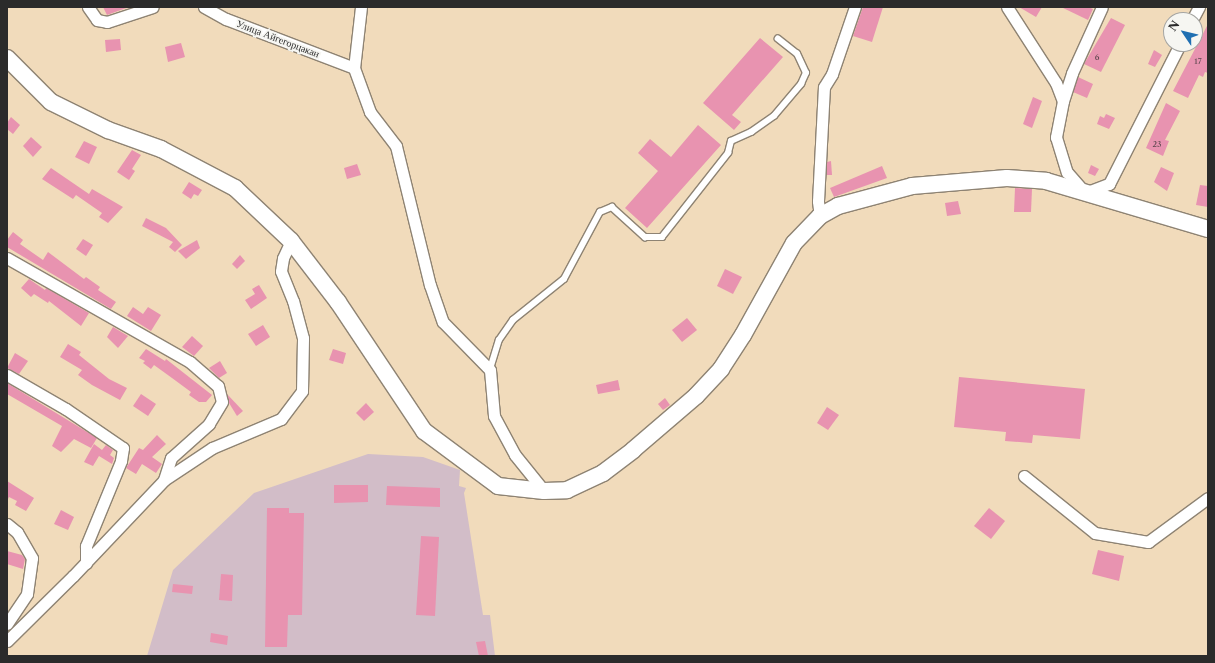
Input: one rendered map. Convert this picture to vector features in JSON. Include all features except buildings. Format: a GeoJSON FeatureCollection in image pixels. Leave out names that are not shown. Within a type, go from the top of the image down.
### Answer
{"type":"FeatureCollection","features":[{"type":"Feature","properties":{"kind":"street"},"geometry":{"type":"LineString","coordinates":[[88,7],[97,20],[107,22],[153,7]]}},
{"type":"Feature","properties":{"kind":"street","name":"Улица Айгегорцакан"},"geometry":{"type":"LineString","coordinates":[[204,7],[226,19],[354,68]]}},
{"type":"Feature","properties":{"kind":"street"},"geometry":{"type":"LineString","coordinates":[[361,7],[354,68],[370,112],[396,146],[430,285],[443,322],[490,370],[494,416],[515,455],[544,491]]}},
{"type":"Feature","properties":{"kind":"street"},"geometry":{"type":"LineString","coordinates":[[820,216],[818,201],[824,87],[832,74],[855,7]]}},
{"type":"Feature","properties":{"kind":"street"},"geometry":{"type":"LineString","coordinates":[[1007,7],[1056,83],[1063,101]]}},
{"type":"Feature","properties":{"kind":"street"},"geometry":{"type":"LineString","coordinates":[[1085,192],[1067,172],[1056,137],[1063,101],[1072,73],[1102,7]]}},
{"type":"Feature","properties":{"kind":"street"},"geometry":{"type":"LineString","coordinates":[[1085,192],[1109,184],[1176,52]]}},
{"type":"Feature","properties":{"kind":"street"},"geometry":{"type":"LineString","coordinates":[[7,58],[51,102],[108,130],[161,149],[235,188],[291,241],[338,302],[424,430],[498,486],[544,491],[572,488],[603,473],[696,396],[721,369],[743,335],[794,243],[820,216],[838,206],[912,186],[991,178],[1046,182],[1085,192],[1208,229]]}},
{"type":"Feature","properties":{"kind":"street"},"geometry":{"type":"LineString","coordinates":[[7,641],[86,563],[164,480],[212,448],[281,419],[302,391],[303,338],[293,301],[281,271],[282,258],[291,241]]}},
{"type":"Feature","properties":{"kind":"street"},"geometry":{"type":"LineString","coordinates":[[7,258],[190,362],[218,386],[222,402],[209,424],[171,458],[164,480]]}},
{"type":"Feature","properties":{"kind":"street"},"geometry":{"type":"LineString","coordinates":[[7,375],[66,408],[123,448],[121,460],[86,546],[86,563]]}},
{"type":"Feature","properties":{"kind":"street"},"geometry":{"type":"LineString","coordinates":[[1024,476],[1095,533],[1148,542],[1208,498]]}},
{"type":"Feature","properties":{"kind":"street"},"geometry":{"type":"LineString","coordinates":[[7,524],[17,532],[32,558],[27,594],[7,624]]}},
{"type":"Feature","properties":{"kind":"lane"},"geometry":{"type":"LineString","coordinates":[[490,370],[499,340],[513,320],[553,291],[564,279],[600,212],[612,207],[645,237],[662,237],[728,153],[731,141],[751,132],[774,116],[801,84],[806,73],[797,54],[778,39]]}},
{"type":"Feature","properties":{"kind":"shaded area"},"geometry":{"type":"Polygon","coordinates":[[[368,454],[423,457],[460,470],[459,486],[466,488],[464,493],[483,615],[490,615],[495,656],[147,656],[173,570],[254,493],[368,454]]]}}]}
